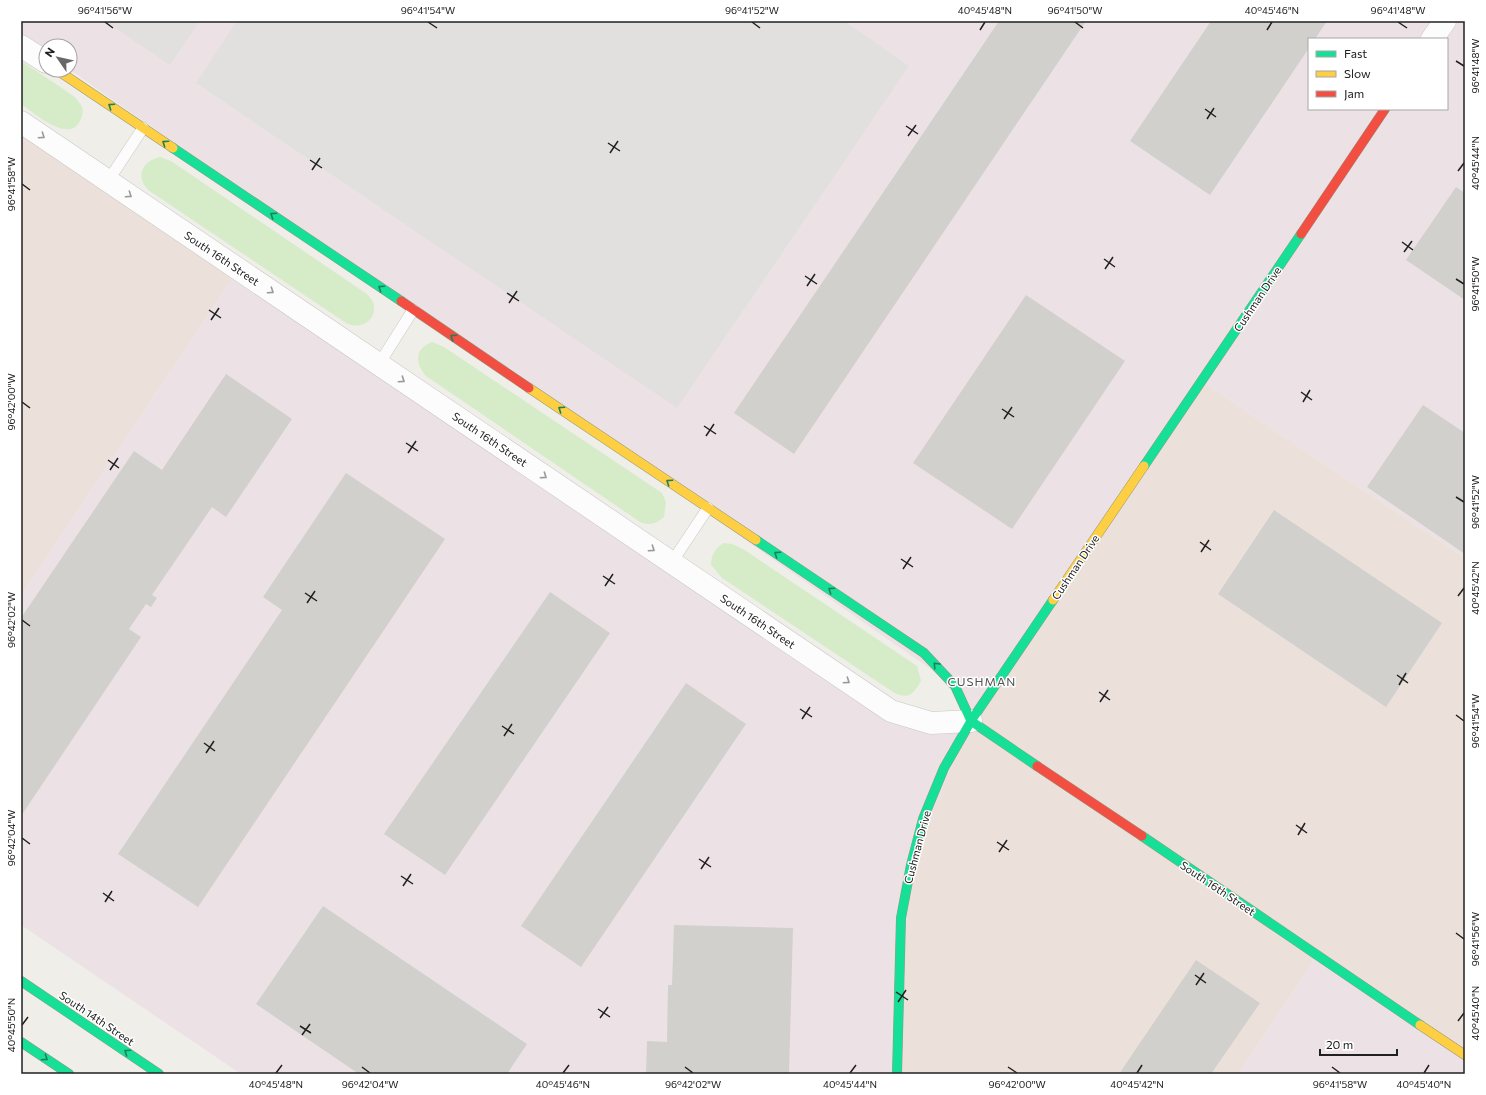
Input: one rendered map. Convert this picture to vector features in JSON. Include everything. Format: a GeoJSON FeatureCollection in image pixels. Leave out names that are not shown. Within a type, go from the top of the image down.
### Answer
{"type":"FeatureCollection","features":[{"type":"Feature","properties":{"kind":"street"},"geometry":{"type":"LineString","coordinates":[[1433,38],[1445,21]]}},
{"type":"Feature","properties":{"kind":"street"},"geometry":{"type":"LineString","coordinates":[[21,46],[38,57]]}},
{"type":"Feature","properties":{"kind":"street"},"geometry":{"type":"LineString","coordinates":[[69,78],[924,653],[955,686],[971,721]]}},
{"type":"Feature","properties":{"kind":"street","name":"Cushman Drive"},"geometry":{"type":"LineString","coordinates":[[897,1074],[901,918],[911,864],[923,819],[944,768],[971,721],[1384,110]]}},
{"type":"Feature","properties":{"kind":"street","name":"South 16th Street"},"geometry":{"type":"LineString","coordinates":[[21,122],[891,711],[931,723],[971,721],[1465,1055]]}},
{"type":"Feature","properties":{"kind":"street","name":"South 14th Street"},"geometry":{"type":"LineString","coordinates":[[21,981],[159,1074]]}},
{"type":"Feature","properties":{"kind":"street"},"geometry":{"type":"LineString","coordinates":[[21,1042],[69,1074]]}},
{"type":"Feature","properties":{"kind":"lane"},"geometry":{"type":"LineString","coordinates":[[108,181],[143,128]]}},
{"type":"Feature","properties":{"kind":"lane"},"geometry":{"type":"LineString","coordinates":[[378,364],[414,310]]}},
{"type":"Feature","properties":{"kind":"lane"},"geometry":{"type":"LineString","coordinates":[[672,562],[708,508]]}},
{"type":"Feature","properties":{"kind":"shaded area"},"geometry":{"type":"Polygon","coordinates":[[[21,21],[1465,21],[1465,558],[1201,381],[971,721],[955,686],[78,76],[78,38],[38,38],[38,57],[21,46],[21,21]]]}},
{"type":"Feature","properties":{"kind":"shaded area"},"geometry":{"type":"Polygon","coordinates":[[[105,21],[200,21],[170,65],[105,21]]]}},
{"type":"Feature","properties":{"kind":"shaded area"},"geometry":{"type":"Polygon","coordinates":[[[237,21],[844,21],[909,66],[677,408],[196,83],[237,21]]]}},
{"type":"Feature","properties":{"kind":"shaded area"},"geometry":{"type":"Polygon","coordinates":[[[21,122],[238,269],[21,595],[21,122]]]}},
{"type":"Feature","properties":{"kind":"shaded area"},"geometry":{"type":"Polygon","coordinates":[[[238,269],[891,711],[971,721],[911,865],[897,1074],[241,1074],[21,925],[21,595],[238,269]]]}},
{"type":"Feature","properties":{"kind":"shaded area"},"geometry":{"type":"Polygon","coordinates":[[[1201,381],[1465,558],[1465,1055],[1317,955],[1238,1074],[897,1074],[901,918],[944,768],[1201,381]]]}},
{"type":"Feature","properties":{"kind":"shaded area"},"geometry":{"type":"Polygon","coordinates":[[[1317,955],[1465,1055],[1465,1074],[1238,1074],[1317,955]]]}},
{"type":"Feature","properties":{"kind":"green space"},"geometry":{"type":"Polygon","coordinates":[[[21,61],[38,72],[38,78],[47,78],[72,95],[81,106],[83,113],[80,121],[75,127],[68,129],[60,128],[42,119],[21,104],[21,61]]]}},
{"type":"Feature","properties":{"kind":"green space"},"geometry":{"type":"Polygon","coordinates":[[[160,157],[171,161],[367,294],[373,301],[374,308],[371,318],[363,324],[352,325],[346,323],[148,190],[142,180],[142,170],[149,162],[160,157]]]}},
{"type":"Feature","properties":{"kind":"green space"},"geometry":{"type":"Polygon","coordinates":[[[432,342],[444,347],[662,493],[666,502],[664,517],[653,524],[640,522],[426,376],[422,371],[418,357],[422,348],[432,342]]]}},
{"type":"Feature","properties":{"kind":"green space"},"geometry":{"type":"Polygon","coordinates":[[[723,543],[732,544],[743,549],[917,666],[921,681],[913,693],[903,696],[893,692],[722,578],[711,565],[714,552],[723,543]]]}},
{"type":"Feature","properties":{"kind":"building"},"geometry":{"type":"Polygon","coordinates":[[[999,21],[1086,21],[794,454],[734,413],[999,21]]]}},
{"type":"Feature","properties":{"kind":"building"},"geometry":{"type":"Polygon","coordinates":[[[1211,21],[1327,21],[1316,38],[1308,38],[1308,49],[1210,195],[1130,141],[1211,21]]]}},
{"type":"Feature","properties":{"kind":"building"},"geometry":{"type":"Polygon","coordinates":[[[1456,187],[1465,193],[1465,300],[1406,260],[1456,187]]]}},
{"type":"Feature","properties":{"kind":"building"},"geometry":{"type":"Polygon","coordinates":[[[1026,295],[1125,361],[1012,529],[913,463],[1026,295]]]}},
{"type":"Feature","properties":{"kind":"building"},"geometry":{"type":"Polygon","coordinates":[[[226,374],[292,419],[226,517],[212,507],[152,595],[157,598],[151,607],[146,604],[129,629],[141,637],[21,816],[21,618],[134,451],[162,470],[226,374]]]}},
{"type":"Feature","properties":{"kind":"building"},"geometry":{"type":"Polygon","coordinates":[[[1423,405],[1465,433],[1465,554],[1367,487],[1423,405]]]}},
{"type":"Feature","properties":{"kind":"building"},"geometry":{"type":"Polygon","coordinates":[[[346,473],[445,539],[198,907],[118,854],[282,610],[263,597],[346,473]]]}},
{"type":"Feature","properties":{"kind":"building"},"geometry":{"type":"Polygon","coordinates":[[[1274,510],[1442,623],[1386,707],[1218,594],[1274,510]]]}},
{"type":"Feature","properties":{"kind":"building"},"geometry":{"type":"Polygon","coordinates":[[[550,592],[610,633],[445,875],[384,834],[550,592]]]}},
{"type":"Feature","properties":{"kind":"building"},"geometry":{"type":"Polygon","coordinates":[[[686,683],[746,724],[581,967],[521,926],[686,683]]]}},
{"type":"Feature","properties":{"kind":"building"},"geometry":{"type":"Polygon","coordinates":[[[323,906],[527,1044],[507,1074],[359,1074],[256,1004],[323,906]]]}},
{"type":"Feature","properties":{"kind":"building"},"geometry":{"type":"Polygon","coordinates":[[[674,925],[793,928],[789,1074],[646,1074],[647,1041],[667,1042],[668,985],[672,985],[674,925]]]}},
{"type":"Feature","properties":{"kind":"building"},"geometry":{"type":"Polygon","coordinates":[[[1196,960],[1260,1003],[1211,1074],[1119,1074],[1196,960]]]}},
{"type":"Feature","properties":{"kind":"traffic: fast"},"geometry":{"type":"LineString","coordinates":[[173,148],[401,301]]}},
{"type":"Feature","properties":{"kind":"traffic: fast"},"geometry":{"type":"LineString","coordinates":[[1144,466],[1301,234]]}},
{"type":"Feature","properties":{"kind":"traffic: fast"},"geometry":{"type":"LineString","coordinates":[[756,540],[924,653],[955,686],[971,721],[1037,766]]}},
{"type":"Feature","properties":{"kind":"traffic: fast"},"geometry":{"type":"LineString","coordinates":[[897,1074],[901,918],[911,865],[923,819],[944,768],[971,721],[1053,600]]}},
{"type":"Feature","properties":{"kind":"traffic: fast"},"geometry":{"type":"LineString","coordinates":[[1142,836],[1420,1025]]}},
{"type":"Feature","properties":{"kind":"traffic: fast"},"geometry":{"type":"LineString","coordinates":[[21,981],[159,1074]]}},
{"type":"Feature","properties":{"kind":"traffic: fast"},"geometry":{"type":"LineString","coordinates":[[21,1042],[69,1074]]}},
{"type":"Feature","properties":{"kind":"traffic: slow"},"geometry":{"type":"LineString","coordinates":[[69,78],[173,148]]}},
{"type":"Feature","properties":{"kind":"traffic: slow"},"geometry":{"type":"LineString","coordinates":[[529,388],[756,540]]}},
{"type":"Feature","properties":{"kind":"traffic: slow"},"geometry":{"type":"LineString","coordinates":[[1053,600],[1144,466]]}},
{"type":"Feature","properties":{"kind":"traffic: slow"},"geometry":{"type":"LineString","coordinates":[[1420,1025],[1465,1055]]}},
{"type":"Feature","properties":{"kind":"traffic: jam"},"geometry":{"type":"LineString","coordinates":[[1301,234],[1384,110]]}},
{"type":"Feature","properties":{"kind":"traffic: jam"},"geometry":{"type":"LineString","coordinates":[[401,301],[529,388]]}},
{"type":"Feature","properties":{"kind":"traffic: jam"},"geometry":{"type":"LineString","coordinates":[[1037,766],[1142,836]]}},
{"type":"Feature","properties":{"kind":"district","name":"CUSHMAN"},"geometry":{"type":"Point","coordinates":[982,681]}}]}
